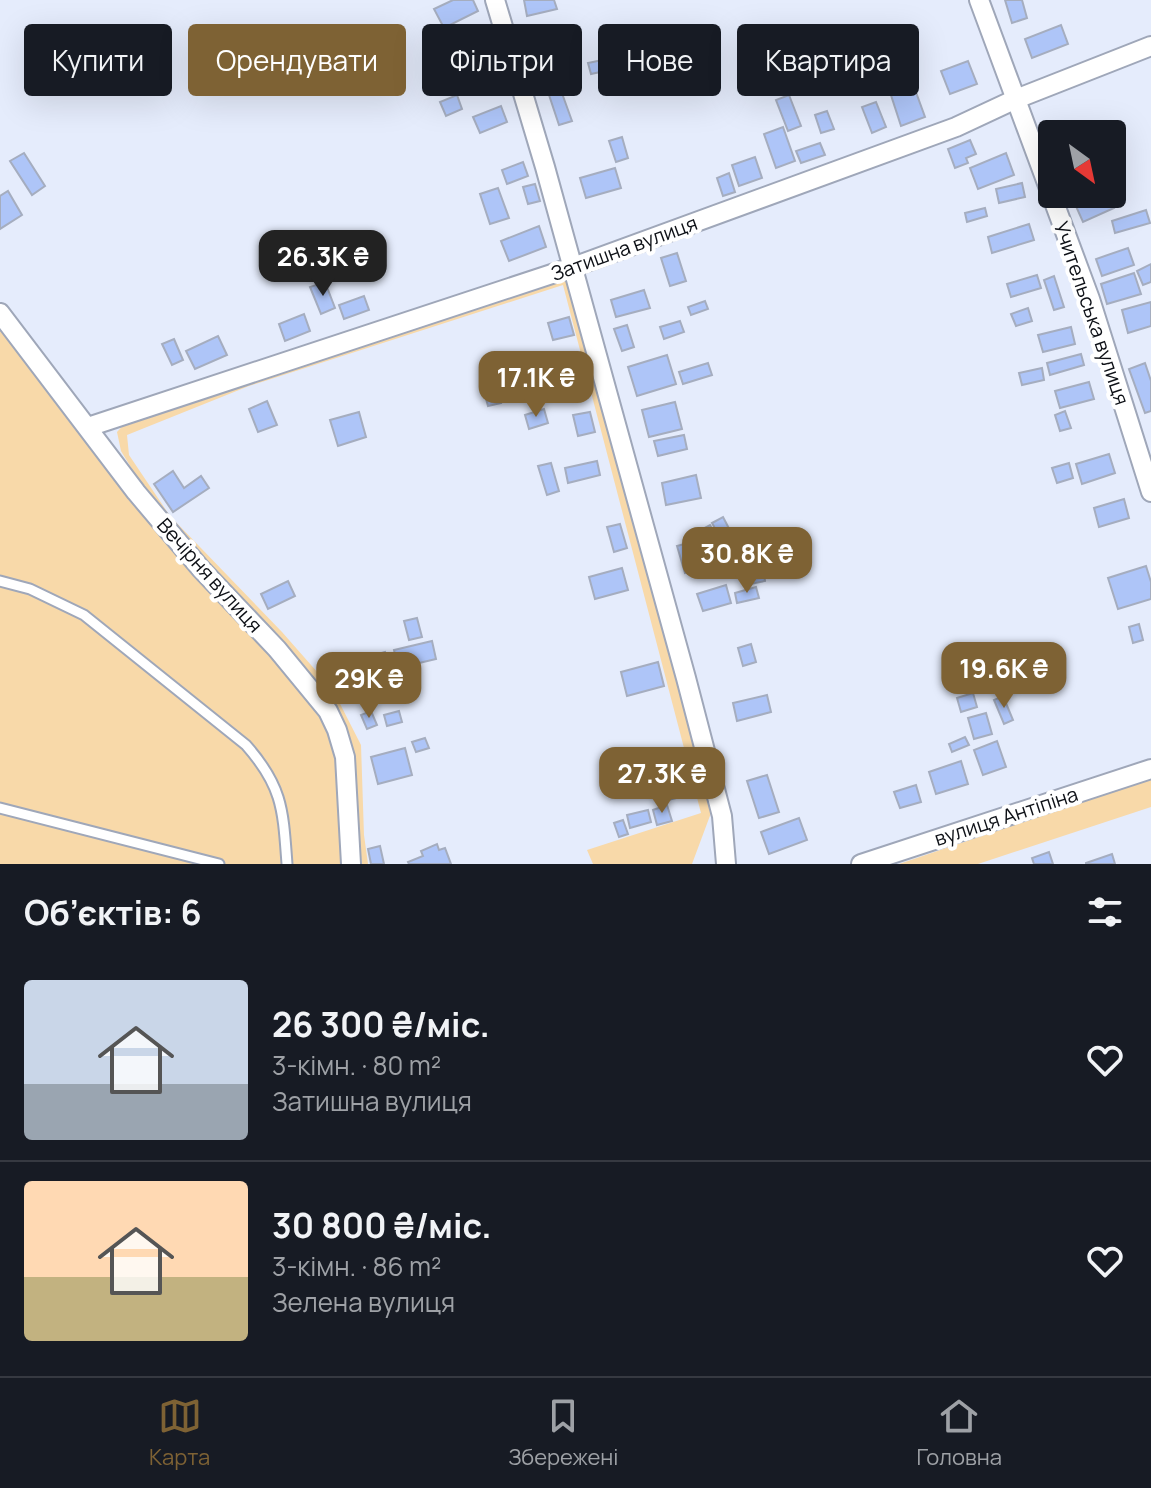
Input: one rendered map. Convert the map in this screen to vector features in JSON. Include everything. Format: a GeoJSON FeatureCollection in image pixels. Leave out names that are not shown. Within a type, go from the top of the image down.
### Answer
{"type":"FeatureCollection","features":[{"type":"Feature","properties":{"kind":"street"},"geometry":{"type":"LineString","coordinates":[[495,0],[573,267],[718,801],[726,864]]}},
{"type":"Feature","properties":{"kind":"street","name":"Учительська вулиця"},"geometry":{"type":"LineString","coordinates":[[979,0],[1090,299],[1151,492]]}},
{"type":"Feature","properties":{"kind":"street","name":"Затишна вулиця"},"geometry":{"type":"LineString","coordinates":[[88,427],[573,267],[956,127],[1016,99],[1151,46]]}},
{"type":"Feature","properties":{"kind":"street","name":"Вечірня вулиця"},"geometry":{"type":"LineString","coordinates":[[0,313],[136,492],[192,558],[277,649],[328,711],[345,757],[351,864]]}},
{"type":"Feature","properties":{"kind":"street","name":"вулиця Антіпіна"},"geometry":{"type":"LineString","coordinates":[[861,864],[1151,769]]}},
{"type":"Feature","properties":{"kind":"lane"},"geometry":{"type":"LineString","coordinates":[[0,581],[30,589],[84,615],[246,745],[267,768],[276,789],[284,820],[287,864]]}},
{"type":"Feature","properties":{"kind":"lane"},"geometry":{"type":"LineString","coordinates":[[0,808],[219,864]]}},
{"type":"Feature","properties":{"kind":"shaded area"},"geometry":{"type":"Polygon","coordinates":[[[569,277],[711,800],[711,813],[692,864],[593,864],[587,850],[701,813],[563,285],[249,386],[127,435],[129,455],[170,516],[282,632],[333,690],[361,745],[368,864],[362,864],[355,816],[355,776],[348,734],[328,695],[212,568],[141,484],[121,451],[117,432],[130,418],[569,277]]]}},
{"type":"Feature","properties":{"kind":"shaded area"},"geometry":{"type":"Polygon","coordinates":[[[0,327],[277,659],[325,723],[336,745],[343,864],[0,864],[0,327]]]}},
{"type":"Feature","properties":{"kind":"shaded area"},"geometry":{"type":"Polygon","coordinates":[[[1151,779],[1151,807],[978,864],[899,864],[1151,779]]]}},
{"type":"Feature","properties":{"kind":"building"},"geometry":{"type":"Polygon","coordinates":[[[453,0],[473,0],[478,11],[452,24],[442,24],[434,9],[453,0]]]}},
{"type":"Feature","properties":{"kind":"building"},"geometry":{"type":"Polygon","coordinates":[[[524,0],[554,0],[557,9],[527,16],[524,0]]]}},
{"type":"Feature","properties":{"kind":"building"},"geometry":{"type":"Polygon","coordinates":[[[1005,0],[1022,0],[1027,18],[1012,23],[1005,0]]]}},
{"type":"Feature","properties":{"kind":"building"},"geometry":{"type":"Polygon","coordinates":[[[1061,25],[1068,44],[1032,58],[1025,39],[1061,25]]]}},
{"type":"Feature","properties":{"kind":"building"},"geometry":{"type":"Polygon","coordinates":[[[598,61],[598,72],[591,74],[588,63],[598,61]]]}},
{"type":"Feature","properties":{"kind":"building"},"geometry":{"type":"Polygon","coordinates":[[[968,61],[977,84],[950,94],[941,71],[968,61]]]}},
{"type":"Feature","properties":{"kind":"building"},"geometry":{"type":"Polygon","coordinates":[[[457,96],[462,109],[446,116],[440,102],[457,96]]]}},
{"type":"Feature","properties":{"kind":"building"},"geometry":{"type":"Polygon","coordinates":[[[549,96],[563,96],[572,121],[559,125],[549,96]]]}},
{"type":"Feature","properties":{"kind":"building"},"geometry":{"type":"Polygon","coordinates":[[[789,96],[801,126],[788,131],[776,100],[789,96]]]}},
{"type":"Feature","properties":{"kind":"building"},"geometry":{"type":"Polygon","coordinates":[[[891,96],[917,96],[925,117],[901,126],[891,96]]]}},
{"type":"Feature","properties":{"kind":"building"},"geometry":{"type":"Polygon","coordinates":[[[876,102],[886,127],[872,133],[862,107],[876,102]]]}},
{"type":"Feature","properties":{"kind":"building"},"geometry":{"type":"Polygon","coordinates":[[[501,106],[507,122],[480,133],[473,117],[501,106]]]}},
{"type":"Feature","properties":{"kind":"building"},"geometry":{"type":"Polygon","coordinates":[[[827,111],[834,129],[821,133],[815,115],[827,111]]]}},
{"type":"Feature","properties":{"kind":"building"},"geometry":{"type":"Polygon","coordinates":[[[783,127],[795,161],[776,168],[764,134],[783,127]]]}},
{"type":"Feature","properties":{"kind":"building"},"geometry":{"type":"Polygon","coordinates":[[[622,137],[628,158],[616,162],[609,141],[622,137]]]}},
{"type":"Feature","properties":{"kind":"building"},"geometry":{"type":"Polygon","coordinates":[[[970,140],[976,154],[966,158],[968,163],[955,168],[948,149],[970,140]]]}},
{"type":"Feature","properties":{"kind":"building"},"geometry":{"type":"Polygon","coordinates":[[[820,143],[825,155],[801,163],[796,151],[820,143]]]}},
{"type":"Feature","properties":{"kind":"building"},"geometry":{"type":"Polygon","coordinates":[[[24,153],[45,186],[32,195],[10,161],[24,153]]]}},
{"type":"Feature","properties":{"kind":"building"},"geometry":{"type":"Polygon","coordinates":[[[1006,153],[1014,175],[978,189],[970,168],[1006,153]]]}},
{"type":"Feature","properties":{"kind":"building"},"geometry":{"type":"Polygon","coordinates":[[[755,157],[762,178],[739,186],[732,165],[755,157]]]}},
{"type":"Feature","properties":{"kind":"building"},"geometry":{"type":"Polygon","coordinates":[[[523,162],[528,176],[507,184],[502,170],[523,162]]]}},
{"type":"Feature","properties":{"kind":"building"},"geometry":{"type":"Polygon","coordinates":[[[615,168],[621,188],[586,198],[580,178],[615,168]]]}},
{"type":"Feature","properties":{"kind":"building"},"geometry":{"type":"Polygon","coordinates":[[[729,173],[735,192],[723,196],[717,178],[729,173]]]}},
{"type":"Feature","properties":{"kind":"building"},"geometry":{"type":"Polygon","coordinates":[[[1022,183],[1025,197],[999,203],[996,189],[1022,183]]]}},
{"type":"Feature","properties":{"kind":"building"},"geometry":{"type":"Polygon","coordinates":[[[535,184],[540,201],[528,204],[523,187],[535,184]]]}},
{"type":"Feature","properties":{"kind":"building"},"geometry":{"type":"Polygon","coordinates":[[[498,188],[509,218],[490,224],[480,194],[498,188]]]}},
{"type":"Feature","properties":{"kind":"building"},"geometry":{"type":"Polygon","coordinates":[[[8,191],[22,215],[0,229],[0,196],[8,191]]]}},
{"type":"Feature","properties":{"kind":"building"},"geometry":{"type":"Polygon","coordinates":[[[985,208],[987,216],[967,222],[965,213],[985,208]]]}},
{"type":"Feature","properties":{"kind":"building"},"geometry":{"type":"Polygon","coordinates":[[[1077,208],[1114,208],[1083,222],[1077,208]]]}},
{"type":"Feature","properties":{"kind":"building"},"geometry":{"type":"Polygon","coordinates":[[[1146,210],[1150,223],[1115,233],[1112,221],[1146,210]]]}},
{"type":"Feature","properties":{"kind":"building"},"geometry":{"type":"Polygon","coordinates":[[[1029,224],[1034,240],[992,253],[988,237],[1029,224]]]}},
{"type":"Feature","properties":{"kind":"building"},"geometry":{"type":"Polygon","coordinates":[[[539,226],[546,247],[509,261],[501,241],[539,226]]]}},
{"type":"Feature","properties":{"kind":"building"},"geometry":{"type":"Polygon","coordinates":[[[1128,248],[1134,265],[1102,276],[1096,259],[1128,248]]]}},
{"type":"Feature","properties":{"kind":"building"},"geometry":{"type":"Polygon","coordinates":[[[677,253],[686,281],[670,286],[661,258],[677,253]]]}},
{"type":"Feature","properties":{"kind":"building"},"geometry":{"type":"Polygon","coordinates":[[[356,260],[363,273],[350,279],[344,265],[356,260]]]}},
{"type":"Feature","properties":{"kind":"building"},"geometry":{"type":"Polygon","coordinates":[[[1151,264],[1151,282],[1143,285],[1137,271],[1151,264]]]}},
{"type":"Feature","properties":{"kind":"building"},"geometry":{"type":"Polygon","coordinates":[[[1134,273],[1141,294],[1107,304],[1101,284],[1134,273]]]}},
{"type":"Feature","properties":{"kind":"building"},"geometry":{"type":"Polygon","coordinates":[[[1037,275],[1041,288],[1011,297],[1007,284],[1037,275]]]}},
{"type":"Feature","properties":{"kind":"building"},"geometry":{"type":"Polygon","coordinates":[[[1054,276],[1064,307],[1054,310],[1044,280],[1054,276]]]}},
{"type":"Feature","properties":{"kind":"building"},"geometry":{"type":"Polygon","coordinates":[[[325,282],[335,308],[321,314],[310,287],[325,282]]]}},
{"type":"Feature","properties":{"kind":"building"},"geometry":{"type":"Polygon","coordinates":[[[644,290],[650,308],[616,317],[611,300],[644,290]]]}},
{"type":"Feature","properties":{"kind":"building"},"geometry":{"type":"Polygon","coordinates":[[[364,296],[369,310],[344,319],[339,305],[364,296]]]}},
{"type":"Feature","properties":{"kind":"building"},"geometry":{"type":"Polygon","coordinates":[[[705,301],[708,309],[691,315],[688,307],[705,301]]]}},
{"type":"Feature","properties":{"kind":"building"},"geometry":{"type":"Polygon","coordinates":[[[1151,302],[1151,326],[1128,333],[1122,310],[1151,302]]]}},
{"type":"Feature","properties":{"kind":"building"},"geometry":{"type":"Polygon","coordinates":[[[1028,308],[1032,321],[1016,326],[1011,314],[1028,308]]]}},
{"type":"Feature","properties":{"kind":"building"},"geometry":{"type":"Polygon","coordinates":[[[304,314],[310,331],[285,341],[279,324],[304,314]]]}},
{"type":"Feature","properties":{"kind":"building"},"geometry":{"type":"Polygon","coordinates":[[[569,317],[574,335],[553,340],[548,323],[569,317]]]}},
{"type":"Feature","properties":{"kind":"building"},"geometry":{"type":"Polygon","coordinates":[[[680,321],[684,332],[664,339],[660,327],[680,321]]]}},
{"type":"Feature","properties":{"kind":"building"},"geometry":{"type":"Polygon","coordinates":[[[627,325],[634,347],[622,351],[614,329],[627,325]]]}},
{"type":"Feature","properties":{"kind":"building"},"geometry":{"type":"Polygon","coordinates":[[[1071,327],[1075,344],[1043,352],[1038,335],[1071,327]]]}},
{"type":"Feature","properties":{"kind":"building"},"geometry":{"type":"Polygon","coordinates":[[[218,336],[227,355],[195,369],[186,351],[218,336]]]}},
{"type":"Feature","properties":{"kind":"building"},"geometry":{"type":"Polygon","coordinates":[[[174,339],[183,360],[172,365],[162,344],[174,339]]]}},
{"type":"Feature","properties":{"kind":"building"},"geometry":{"type":"Polygon","coordinates":[[[1081,354],[1084,365],[1050,375],[1047,363],[1081,354]]]}},
{"type":"Feature","properties":{"kind":"building"},"geometry":{"type":"Polygon","coordinates":[[[667,355],[676,384],[637,396],[628,367],[667,355]]]}},
{"type":"Feature","properties":{"kind":"building"},"geometry":{"type":"Polygon","coordinates":[[[570,360],[575,379],[539,388],[534,370],[570,360]]]}},
{"type":"Feature","properties":{"kind":"building"},"geometry":{"type":"Polygon","coordinates":[[[708,363],[712,375],[683,384],[679,372],[708,363]]]}},
{"type":"Feature","properties":{"kind":"building"},"geometry":{"type":"Polygon","coordinates":[[[1145,363],[1151,381],[1151,411],[1145,413],[1129,369],[1145,363]]]}},
{"type":"Feature","properties":{"kind":"building"},"geometry":{"type":"Polygon","coordinates":[[[1042,368],[1044,380],[1022,385],[1019,373],[1042,368]]]}},
{"type":"Feature","properties":{"kind":"building"},"geometry":{"type":"Polygon","coordinates":[[[495,380],[501,403],[488,406],[482,384],[495,380]]]}},
{"type":"Feature","properties":{"kind":"building"},"geometry":{"type":"Polygon","coordinates":[[[1089,382],[1094,399],[1060,408],[1055,391],[1089,382]]]}},
{"type":"Feature","properties":{"kind":"building"},"geometry":{"type":"Polygon","coordinates":[[[267,401],[277,425],[258,432],[249,409],[267,401]]]}},
{"type":"Feature","properties":{"kind":"building"},"geometry":{"type":"Polygon","coordinates":[[[675,402],[682,429],[649,437],[642,410],[675,402]]]}},
{"type":"Feature","properties":{"kind":"building"},"geometry":{"type":"Polygon","coordinates":[[[544,409],[548,423],[529,429],[525,415],[544,409]]]}},
{"type":"Feature","properties":{"kind":"building"},"geometry":{"type":"Polygon","coordinates":[[[1065,411],[1071,428],[1060,431],[1055,415],[1065,411]]]}},
{"type":"Feature","properties":{"kind":"building"},"geometry":{"type":"Polygon","coordinates":[[[359,412],[366,437],[338,446],[330,420],[359,412]]]}},
{"type":"Feature","properties":{"kind":"building"},"geometry":{"type":"Polygon","coordinates":[[[590,412],[595,432],[578,436],[573,415],[590,412]]]}},
{"type":"Feature","properties":{"kind":"building"},"geometry":{"type":"Polygon","coordinates":[[[684,435],[687,449],[658,456],[654,441],[684,435]]]}},
{"type":"Feature","properties":{"kind":"building"},"geometry":{"type":"Polygon","coordinates":[[[1109,454],[1115,473],[1082,484],[1076,464],[1109,454]]]}},
{"type":"Feature","properties":{"kind":"building"},"geometry":{"type":"Polygon","coordinates":[[[597,461],[600,475],[568,483],[565,468],[597,461]]]}},
{"type":"Feature","properties":{"kind":"building"},"geometry":{"type":"Polygon","coordinates":[[[551,463],[559,491],[547,495],[538,466],[551,463]]]}},
{"type":"Feature","properties":{"kind":"building"},"geometry":{"type":"Polygon","coordinates":[[[1069,463],[1073,478],[1057,483],[1052,468],[1069,463]]]}},
{"type":"Feature","properties":{"kind":"building"},"geometry":{"type":"Polygon","coordinates":[[[173,471],[184,488],[201,476],[209,488],[173,512],[154,484],[173,471]]]}},
{"type":"Feature","properties":{"kind":"building"},"geometry":{"type":"Polygon","coordinates":[[[696,475],[701,498],[666,505],[662,483],[696,475]]]}},
{"type":"Feature","properties":{"kind":"building"},"geometry":{"type":"Polygon","coordinates":[[[1124,499],[1129,518],[1099,527],[1094,508],[1124,499]]]}},
{"type":"Feature","properties":{"kind":"building"},"geometry":{"type":"Polygon","coordinates":[[[723,517],[736,542],[726,548],[712,523],[723,517]]]}},
{"type":"Feature","properties":{"kind":"building"},"geometry":{"type":"Polygon","coordinates":[[[620,524],[627,548],[614,552],[607,527],[620,524]]]}},
{"type":"Feature","properties":{"kind":"building"},"geometry":{"type":"Polygon","coordinates":[[[710,525],[722,549],[712,555],[699,531],[710,525]]]}},
{"type":"Feature","properties":{"kind":"building"},"geometry":{"type":"Polygon","coordinates":[[[692,542],[699,569],[685,573],[677,546],[692,542]]]}},
{"type":"Feature","properties":{"kind":"building"},"geometry":{"type":"Polygon","coordinates":[[[1146,566],[1151,582],[1151,599],[1118,609],[1108,578],[1146,566]]]}},
{"type":"Feature","properties":{"kind":"building"},"geometry":{"type":"Polygon","coordinates":[[[763,567],[765,581],[750,584],[747,569],[763,567]]]}},
{"type":"Feature","properties":{"kind":"building"},"geometry":{"type":"Polygon","coordinates":[[[622,568],[628,590],[595,599],[589,577],[622,568]]]}},
{"type":"Feature","properties":{"kind":"building"},"geometry":{"type":"Polygon","coordinates":[[[288,581],[295,596],[268,609],[261,594],[288,581]]]}},
{"type":"Feature","properties":{"kind":"building"},"geometry":{"type":"Polygon","coordinates":[[[726,585],[731,603],[703,611],[697,594],[726,585]]]}},
{"type":"Feature","properties":{"kind":"building"},"geometry":{"type":"Polygon","coordinates":[[[756,587],[759,598],[737,603],[735,593],[756,587]]]}},
{"type":"Feature","properties":{"kind":"building"},"geometry":{"type":"Polygon","coordinates":[[[417,618],[422,637],[409,640],[404,621],[417,618]]]}},
{"type":"Feature","properties":{"kind":"building"},"geometry":{"type":"Polygon","coordinates":[[[1139,624],[1143,640],[1133,643],[1129,627],[1139,624]]]}},
{"type":"Feature","properties":{"kind":"building"},"geometry":{"type":"Polygon","coordinates":[[[432,641],[436,659],[398,668],[394,650],[432,641]]]}},
{"type":"Feature","properties":{"kind":"building"},"geometry":{"type":"Polygon","coordinates":[[[751,644],[756,662],[743,666],[738,648],[751,644]]]}},
{"type":"Feature","properties":{"kind":"building"},"geometry":{"type":"Polygon","coordinates":[[[385,652],[390,672],[359,681],[353,661],[385,652]]]}},
{"type":"Feature","properties":{"kind":"building"},"geometry":{"type":"Polygon","coordinates":[[[658,662],[664,686],[627,696],[621,672],[658,662]]]}},
{"type":"Feature","properties":{"kind":"building"},"geometry":{"type":"Polygon","coordinates":[[[344,671],[351,682],[335,692],[328,681],[344,671]]]}},
{"type":"Feature","properties":{"kind":"building"},"geometry":{"type":"Polygon","coordinates":[[[973,693],[977,707],[961,712],[957,698],[973,693]]]}},
{"type":"Feature","properties":{"kind":"building"},"geometry":{"type":"Polygon","coordinates":[[[767,695],[771,712],[737,721],[733,703],[767,695]]]}},
{"type":"Feature","properties":{"kind":"building"},"geometry":{"type":"Polygon","coordinates":[[[1003,696],[1013,720],[1004,724],[994,700],[1003,696]]]}},
{"type":"Feature","properties":{"kind":"building"},"geometry":{"type":"Polygon","coordinates":[[[371,711],[377,725],[367,729],[361,715],[371,711]]]}},
{"type":"Feature","properties":{"kind":"building"},"geometry":{"type":"Polygon","coordinates":[[[399,711],[402,722],[387,726],[384,715],[399,711]]]}},
{"type":"Feature","properties":{"kind":"building"},"geometry":{"type":"Polygon","coordinates":[[[986,713],[992,734],[974,739],[968,718],[986,713]]]}},
{"type":"Feature","properties":{"kind":"building"},"geometry":{"type":"Polygon","coordinates":[[[965,737],[969,745],[952,752],[949,744],[965,737]]]}},
{"type":"Feature","properties":{"kind":"building"},"geometry":{"type":"Polygon","coordinates":[[[425,738],[429,748],[416,752],[412,742],[425,738]]]}},
{"type":"Feature","properties":{"kind":"building"},"geometry":{"type":"Polygon","coordinates":[[[997,741],[1006,767],[983,775],[974,750],[997,741]]]}},
{"type":"Feature","properties":{"kind":"building"},"geometry":{"type":"Polygon","coordinates":[[[405,748],[412,775],[378,784],[371,757],[405,748]]]}},
{"type":"Feature","properties":{"kind":"building"},"geometry":{"type":"Polygon","coordinates":[[[961,761],[968,784],[936,794],[929,772],[961,761]]]}},
{"type":"Feature","properties":{"kind":"building"},"geometry":{"type":"Polygon","coordinates":[[[652,767],[657,789],[634,795],[628,773],[652,767]]]}},
{"type":"Feature","properties":{"kind":"building"},"geometry":{"type":"Polygon","coordinates":[[[767,775],[779,812],[759,818],[747,781],[767,775]]]}},
{"type":"Feature","properties":{"kind":"building"},"geometry":{"type":"Polygon","coordinates":[[[678,782],[681,797],[663,801],[660,785],[678,782]]]}},
{"type":"Feature","properties":{"kind":"building"},"geometry":{"type":"Polygon","coordinates":[[[916,785],[921,802],[900,808],[894,792],[916,785]]]}},
{"type":"Feature","properties":{"kind":"building"},"geometry":{"type":"Polygon","coordinates":[[[667,805],[672,821],[657,825],[653,810],[667,805]]]}},
{"type":"Feature","properties":{"kind":"building"},"geometry":{"type":"Polygon","coordinates":[[[648,810],[651,822],[630,828],[627,815],[648,810]]]}},
{"type":"Feature","properties":{"kind":"building"},"geometry":{"type":"Polygon","coordinates":[[[799,818],[807,840],[769,854],[761,832],[799,818]]]}},
{"type":"Feature","properties":{"kind":"building"},"geometry":{"type":"Polygon","coordinates":[[[623,820],[628,834],[619,837],[614,823],[623,820]]]}},
{"type":"Feature","properties":{"kind":"building"},"geometry":{"type":"Polygon","coordinates":[[[437,844],[439,850],[445,848],[451,864],[409,864],[423,856],[421,851],[437,844]]]}},
{"type":"Feature","properties":{"kind":"building"},"geometry":{"type":"Polygon","coordinates":[[[380,846],[384,864],[371,864],[368,849],[380,846]]]}},
{"type":"Feature","properties":{"kind":"building"},"geometry":{"type":"Polygon","coordinates":[[[1049,852],[1053,864],[1034,864],[1032,858],[1049,852]]]}},
{"type":"Feature","properties":{"kind":"building"},"geometry":{"type":"Polygon","coordinates":[[[1112,854],[1115,864],[1086,864],[1086,863],[1112,854]]]}}]}
